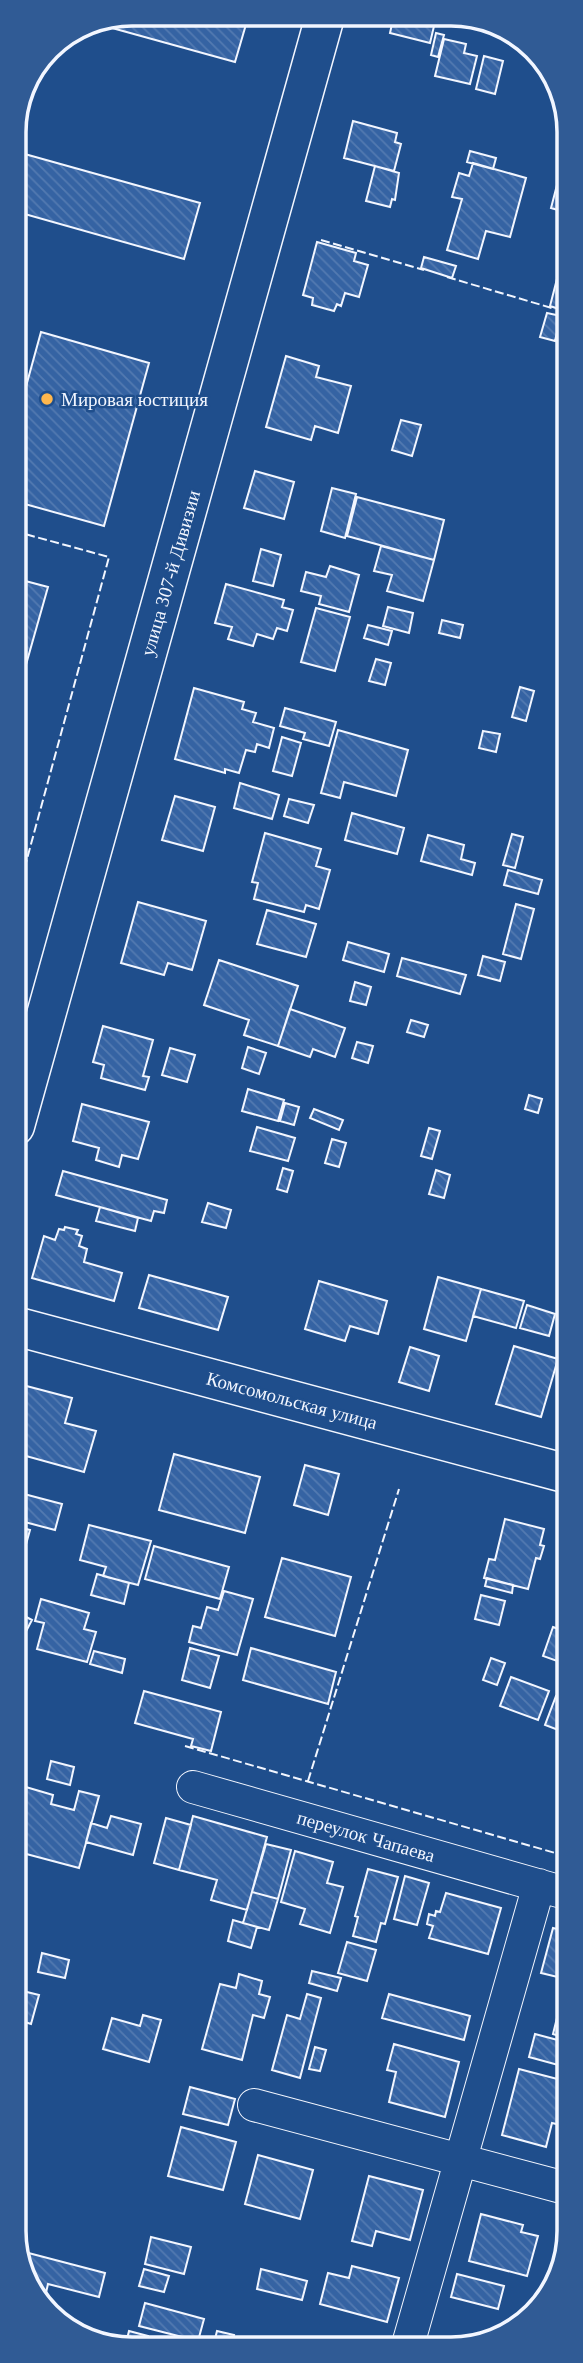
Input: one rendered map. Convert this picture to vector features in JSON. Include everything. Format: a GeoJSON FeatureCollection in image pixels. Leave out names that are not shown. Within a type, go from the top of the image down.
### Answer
{"type":"FeatureCollection","features":[{"type":"Feature","properties":{"kind":"street","name":"улица 307-й Дивизии"},"geometry":{"type":"LineString","coordinates":[[26,1087],[322,26]]}},
{"type":"Feature","properties":{"kind":"street","name":"Комсомольская улица"},"geometry":{"type":"LineString","coordinates":[[26,1328],[557,1471]]}},
{"type":"Feature","properties":{"kind":"street","name":"переулок Чапаева"},"geometry":{"type":"LineString","coordinates":[[193,1787],[554,1889],[460,2162],[410,2337]]}},
{"type":"Feature","properties":{"kind":"street"},"geometry":{"type":"LineString","coordinates":[[254,2105],[557,2186]]}},
{"type":"Feature","properties":{"kind":"building"},"geometry":{"type":"Polygon","coordinates":[[[246,26],[235,62],[112,28],[246,26]]]}},
{"type":"Feature","properties":{"kind":"building"},"geometry":{"type":"Polygon","coordinates":[[[392,26],[434,26],[430,43],[390,33],[392,26]]]}},
{"type":"Feature","properties":{"kind":"building"},"geometry":{"type":"Polygon","coordinates":[[[436,33],[444,35],[438,57],[431,55],[436,33]]]}},
{"type":"Feature","properties":{"kind":"building"},"geometry":{"type":"Polygon","coordinates":[[[444,39],[466,44],[464,53],[477,56],[470,84],[435,76],[444,39]]]}},
{"type":"Feature","properties":{"kind":"building"},"geometry":{"type":"Polygon","coordinates":[[[484,56],[503,61],[495,94],[476,89],[484,56]]]}},
{"type":"Feature","properties":{"kind":"building"},"geometry":{"type":"Polygon","coordinates":[[[353,121],[397,133],[395,142],[401,144],[394,171],[344,158],[353,121]]]}},
{"type":"Feature","properties":{"kind":"building"},"geometry":{"type":"Polygon","coordinates":[[[470,151],[496,158],[493,169],[467,162],[470,151]]]}},
{"type":"Feature","properties":{"kind":"building"},"geometry":{"type":"Polygon","coordinates":[[[26,154],[200,203],[184,259],[26,214],[26,154]]]}},
{"type":"Feature","properties":{"kind":"building"},"geometry":{"type":"Polygon","coordinates":[[[473,163],[526,178],[510,237],[486,231],[478,259],[447,250],[462,199],[452,197],[459,173],[469,176],[473,163]]]}},
{"type":"Feature","properties":{"kind":"building"},"geometry":{"type":"Polygon","coordinates":[[[375,166],[399,173],[395,200],[392,199],[390,207],[366,201],[375,166]]]}},
{"type":"Feature","properties":{"kind":"building"},"geometry":{"type":"Polygon","coordinates":[[[557,185],[557,210],[551,208],[557,185]]]}},
{"type":"Feature","properties":{"kind":"building"},"geometry":{"type":"Polygon","coordinates":[[[317,242],[356,253],[354,261],[368,265],[359,297],[345,293],[341,306],[337,304],[334,311],[312,305],[313,298],[303,295],[317,242]]]}},
{"type":"Feature","properties":{"kind":"building"},"geometry":{"type":"Polygon","coordinates":[[[424,257],[456,266],[452,278],[421,268],[424,257]]]}},
{"type":"Feature","properties":{"kind":"building"},"geometry":{"type":"Polygon","coordinates":[[[557,279],[557,308],[550,306],[557,279]]]}},
{"type":"Feature","properties":{"kind":"building"},"geometry":{"type":"Polygon","coordinates":[[[547,313],[557,315],[555,341],[540,337],[547,313]]]}},
{"type":"Feature","properties":{"kind":"building"},"geometry":{"type":"Polygon","coordinates":[[[41,332],[149,363],[104,526],[26,504],[26,386],[41,332]]]}},
{"type":"Feature","properties":{"kind":"building"},"geometry":{"type":"Polygon","coordinates":[[[286,356],[319,366],[316,377],[351,386],[338,433],[315,426],[311,440],[266,427],[286,356]]]}},
{"type":"Feature","properties":{"kind":"building"},"geometry":{"type":"Polygon","coordinates":[[[401,420],[421,425],[412,456],[392,450],[401,420]]]}},
{"type":"Feature","properties":{"kind":"building"},"geometry":{"type":"Polygon","coordinates":[[[255,471],[294,482],[284,519],[244,508],[255,471]]]}},
{"type":"Feature","properties":{"kind":"building"},"geometry":{"type":"Polygon","coordinates":[[[332,488],[356,494],[345,538],[321,531],[332,488]]]}},
{"type":"Feature","properties":{"kind":"building"},"geometry":{"type":"Polygon","coordinates":[[[357,497],[444,520],[434,560],[347,536],[357,497]]]}},
{"type":"Feature","properties":{"kind":"building"},"geometry":{"type":"Polygon","coordinates":[[[381,546],[434,560],[423,601],[387,591],[392,575],[374,571],[381,546]]]}},
{"type":"Feature","properties":{"kind":"building"},"geometry":{"type":"Polygon","coordinates":[[[261,549],[281,555],[273,586],[253,581],[261,549]]]}},
{"type":"Feature","properties":{"kind":"building"},"geometry":{"type":"Polygon","coordinates":[[[330,566],[359,575],[349,612],[319,604],[321,596],[301,591],[306,572],[326,577],[330,566]]]}},
{"type":"Feature","properties":{"kind":"building"},"geometry":{"type":"Polygon","coordinates":[[[26,581],[48,587],[26,665],[26,581]]]}},
{"type":"Feature","properties":{"kind":"building"},"geometry":{"type":"Polygon","coordinates":[[[226,584],[284,600],[282,607],[293,610],[287,631],[277,628],[273,639],[257,634],[253,646],[228,639],[232,627],[215,623],[226,584]]]}},
{"type":"Feature","properties":{"kind":"building"},"geometry":{"type":"Polygon","coordinates":[[[388,607],[413,613],[409,633],[383,626],[388,607]]]}},
{"type":"Feature","properties":{"kind":"building"},"geometry":{"type":"Polygon","coordinates":[[[316,608],[350,617],[335,671],[301,662],[316,608]]]}},
{"type":"Feature","properties":{"kind":"building"},"geometry":{"type":"Polygon","coordinates":[[[442,620],[463,625],[460,638],[439,633],[442,620]]]}},
{"type":"Feature","properties":{"kind":"building"},"geometry":{"type":"Polygon","coordinates":[[[368,625],[392,631],[388,645],[364,638],[368,625]]]}},
{"type":"Feature","properties":{"kind":"building"},"geometry":{"type":"Polygon","coordinates":[[[376,659],[391,663],[385,685],[369,681],[376,659]]]}},
{"type":"Feature","properties":{"kind":"building"},"geometry":{"type":"Polygon","coordinates":[[[520,687],[534,691],[526,721],[512,717],[520,687]]]}},
{"type":"Feature","properties":{"kind":"building"},"geometry":{"type":"Polygon","coordinates":[[[194,688],[244,702],[242,709],[256,713],[253,722],[274,728],[269,748],[257,744],[255,752],[246,750],[239,773],[225,769],[225,773],[175,759],[194,688]]]}},
{"type":"Feature","properties":{"kind":"building"},"geometry":{"type":"Polygon","coordinates":[[[285,708],[336,722],[329,746],[303,739],[305,733],[280,726],[285,708]]]}},
{"type":"Feature","properties":{"kind":"building"},"geometry":{"type":"Polygon","coordinates":[[[338,730],[408,750],[396,796],[344,782],[340,798],[321,793],[338,730]]]}},
{"type":"Feature","properties":{"kind":"building"},"geometry":{"type":"Polygon","coordinates":[[[483,731],[500,734],[496,752],[479,748],[483,731]]]}},
{"type":"Feature","properties":{"kind":"building"},"geometry":{"type":"Polygon","coordinates":[[[282,737],[301,743],[292,776],[273,771],[282,737]]]}},
{"type":"Feature","properties":{"kind":"building"},"geometry":{"type":"Polygon","coordinates":[[[240,783],[279,795],[272,819],[234,808],[240,783]]]}},
{"type":"Feature","properties":{"kind":"building"},"geometry":{"type":"Polygon","coordinates":[[[175,796],[215,807],[203,851],[162,840],[175,796]]]}},
{"type":"Feature","properties":{"kind":"building"},"geometry":{"type":"Polygon","coordinates":[[[289,799],[314,805],[308,823],[284,816],[289,799]]]}},
{"type":"Feature","properties":{"kind":"building"},"geometry":{"type":"Polygon","coordinates":[[[352,813],[404,828],[397,854],[345,840],[352,813]]]}},
{"type":"Feature","properties":{"kind":"building"},"geometry":{"type":"Polygon","coordinates":[[[265,833],[321,849],[316,866],[330,870],[319,909],[306,905],[304,912],[254,899],[258,883],[252,882],[265,833]]]}},
{"type":"Feature","properties":{"kind":"building"},"geometry":{"type":"Polygon","coordinates":[[[512,834],[523,837],[515,868],[503,865],[512,834]]]}},
{"type":"Feature","properties":{"kind":"building"},"geometry":{"type":"Polygon","coordinates":[[[428,835],[464,845],[461,859],[475,863],[472,875],[421,861],[428,835]]]}},
{"type":"Feature","properties":{"kind":"building"},"geometry":{"type":"Polygon","coordinates":[[[508,870],[542,880],[538,894],[504,885],[508,870]]]}},
{"type":"Feature","properties":{"kind":"building"},"geometry":{"type":"Polygon","coordinates":[[[138,902],[206,921],[192,970],[168,963],[164,975],[121,963],[138,902]]]}},
{"type":"Feature","properties":{"kind":"building"},"geometry":{"type":"Polygon","coordinates":[[[516,904],[534,909],[521,959],[503,954],[516,904]]]}},
{"type":"Feature","properties":{"kind":"building"},"geometry":{"type":"Polygon","coordinates":[[[267,910],[316,924],[306,957],[257,944],[267,910]]]}},
{"type":"Feature","properties":{"kind":"building"},"geometry":{"type":"Polygon","coordinates":[[[348,942],[389,954],[384,972],[343,960],[348,942]]]}},
{"type":"Feature","properties":{"kind":"building"},"geometry":{"type":"Polygon","coordinates":[[[483,956],[505,962],[500,981],[478,975],[483,956]]]}},
{"type":"Feature","properties":{"kind":"building"},"geometry":{"type":"Polygon","coordinates":[[[402,958],[466,975],[460,994],[397,976],[402,958]]]}},
{"type":"Feature","properties":{"kind":"building"},"geometry":{"type":"Polygon","coordinates":[[[219,960],[298,986],[278,1046],[244,1035],[249,1020],[204,1005],[219,960]]]}},
{"type":"Feature","properties":{"kind":"building"},"geometry":{"type":"Polygon","coordinates":[[[355,982],[371,987],[366,1005],[350,1001],[355,982]]]}},
{"type":"Feature","properties":{"kind":"building"},"geometry":{"type":"Polygon","coordinates":[[[290,1009],[345,1028],[335,1057],[313,1049],[310,1057],[278,1046],[290,1009]]]}},
{"type":"Feature","properties":{"kind":"building"},"geometry":{"type":"Polygon","coordinates":[[[411,1020],[428,1025],[424,1037],[407,1032],[411,1020]]]}},
{"type":"Feature","properties":{"kind":"building"},"geometry":{"type":"Polygon","coordinates":[[[103,1026],[153,1040],[143,1076],[149,1077],[145,1090],[101,1078],[104,1065],[93,1062],[103,1026]]]}},
{"type":"Feature","properties":{"kind":"building"},"geometry":{"type":"Polygon","coordinates":[[[357,1042],[373,1046],[368,1063],[352,1058],[357,1042]]]}},
{"type":"Feature","properties":{"kind":"building"},"geometry":{"type":"Polygon","coordinates":[[[248,1047],[266,1053],[259,1074],[242,1068],[248,1047]]]}},
{"type":"Feature","properties":{"kind":"building"},"geometry":{"type":"Polygon","coordinates":[[[170,1048],[195,1055],[187,1082],[162,1075],[170,1048]]]}},
{"type":"Feature","properties":{"kind":"building"},"geometry":{"type":"Polygon","coordinates":[[[248,1089],[284,1100],[278,1121],[242,1111],[248,1089]]]}},
{"type":"Feature","properties":{"kind":"building"},"geometry":{"type":"Polygon","coordinates":[[[529,1095],[542,1099],[538,1113],[525,1109],[529,1095]]]}},
{"type":"Feature","properties":{"kind":"building"},"geometry":{"type":"Polygon","coordinates":[[[285,1103],[299,1107],[294,1125],[280,1121],[285,1103]]]}},
{"type":"Feature","properties":{"kind":"building"},"geometry":{"type":"Polygon","coordinates":[[[82,1104],[149,1122],[138,1159],[122,1155],[119,1167],[96,1160],[99,1148],[73,1141],[82,1104]]]}},
{"type":"Feature","properties":{"kind":"building"},"geometry":{"type":"Polygon","coordinates":[[[314,1109],[343,1120],[339,1130],[310,1118],[314,1109]]]}},
{"type":"Feature","properties":{"kind":"building"},"geometry":{"type":"Polygon","coordinates":[[[257,1127],[295,1138],[288,1161],[250,1151],[257,1127]]]}},
{"type":"Feature","properties":{"kind":"building"},"geometry":{"type":"Polygon","coordinates":[[[429,1128],[440,1131],[432,1159],[421,1156],[429,1128]]]}},
{"type":"Feature","properties":{"kind":"building"},"geometry":{"type":"Polygon","coordinates":[[[332,1139],[346,1143],[339,1167],[325,1163],[332,1139]]]}},
{"type":"Feature","properties":{"kind":"building"},"geometry":{"type":"Polygon","coordinates":[[[283,1168],[293,1171],[287,1192],[277,1189],[283,1168]]]}},
{"type":"Feature","properties":{"kind":"building"},"geometry":{"type":"Polygon","coordinates":[[[436,1170],[450,1175],[444,1198],[429,1194],[436,1170]]]}},
{"type":"Feature","properties":{"kind":"building"},"geometry":{"type":"Polygon","coordinates":[[[63,1171],[167,1200],[164,1213],[154,1211],[151,1221],[56,1195],[63,1171]]]}},
{"type":"Feature","properties":{"kind":"building"},"geometry":{"type":"Polygon","coordinates":[[[208,1203],[231,1210],[226,1228],[202,1222],[208,1203]]]}},
{"type":"Feature","properties":{"kind":"building"},"geometry":{"type":"Polygon","coordinates":[[[100,1207],[138,1218],[135,1231],[96,1221],[100,1207]]]}},
{"type":"Feature","properties":{"kind":"building"},"geometry":{"type":"Polygon","coordinates":[[[65,1227],[78,1230],[76,1234],[82,1236],[79,1246],[87,1249],[84,1262],[122,1273],[114,1301],[32,1278],[44,1236],[55,1240],[59,1229],[64,1230],[65,1227]]]}},
{"type":"Feature","properties":{"kind":"building"},"geometry":{"type":"Polygon","coordinates":[[[149,1275],[228,1297],[218,1330],[139,1308],[149,1275]]]}},
{"type":"Feature","properties":{"kind":"building"},"geometry":{"type":"Polygon","coordinates":[[[438,1277],[481,1289],[466,1341],[424,1329],[438,1277]]]}},
{"type":"Feature","properties":{"kind":"building"},"geometry":{"type":"Polygon","coordinates":[[[319,1281],[387,1301],[378,1334],[350,1326],[345,1341],[305,1329],[319,1281]]]}},
{"type":"Feature","properties":{"kind":"building"},"geometry":{"type":"Polygon","coordinates":[[[481,1289],[524,1301],[516,1328],[473,1316],[481,1289]]]}},
{"type":"Feature","properties":{"kind":"building"},"geometry":{"type":"Polygon","coordinates":[[[527,1305],[555,1314],[549,1336],[520,1328],[527,1305]]]}},
{"type":"Feature","properties":{"kind":"building"},"geometry":{"type":"Polygon","coordinates":[[[514,1346],[557,1359],[541,1417],[496,1404],[514,1346]]]}},
{"type":"Feature","properties":{"kind":"building"},"geometry":{"type":"Polygon","coordinates":[[[410,1347],[439,1356],[429,1391],[399,1382],[410,1347]]]}},
{"type":"Feature","properties":{"kind":"building"},"geometry":{"type":"Polygon","coordinates":[[[26,1386],[72,1398],[65,1423],[96,1431],[84,1472],[26,1456],[26,1386]]]}},
{"type":"Feature","properties":{"kind":"building"},"geometry":{"type":"Polygon","coordinates":[[[174,1454],[260,1477],[245,1533],[159,1510],[174,1454]]]}},
{"type":"Feature","properties":{"kind":"building"},"geometry":{"type":"Polygon","coordinates":[[[305,1465],[339,1474],[328,1515],[294,1505],[305,1465]]]}},
{"type":"Feature","properties":{"kind":"building"},"geometry":{"type":"Polygon","coordinates":[[[26,1495],[62,1504],[55,1530],[26,1522],[26,1495]]]}},
{"type":"Feature","properties":{"kind":"building"},"geometry":{"type":"Polygon","coordinates":[[[505,1519],[544,1529],[540,1545],[544,1546],[540,1559],[536,1558],[528,1589],[484,1578],[489,1559],[495,1560],[505,1519]]]}},
{"type":"Feature","properties":{"kind":"building"},"geometry":{"type":"Polygon","coordinates":[[[89,1525],[151,1541],[138,1585],[103,1576],[106,1567],[80,1560],[89,1525]]]}},
{"type":"Feature","properties":{"kind":"building"},"geometry":{"type":"Polygon","coordinates":[[[26,1529],[30,1530],[26,1544],[26,1529]]]}},
{"type":"Feature","properties":{"kind":"building"},"geometry":{"type":"Polygon","coordinates":[[[154,1546],[229,1567],[220,1599],[145,1579],[154,1546]]]}},
{"type":"Feature","properties":{"kind":"building"},"geometry":{"type":"Polygon","coordinates":[[[282,1558],[351,1577],[335,1636],[265,1617],[282,1558]]]}},
{"type":"Feature","properties":{"kind":"building"},"geometry":{"type":"Polygon","coordinates":[[[97,1574],[129,1583],[124,1604],[91,1595],[97,1574]]]}},
{"type":"Feature","properties":{"kind":"building"},"geometry":{"type":"Polygon","coordinates":[[[487,1578],[513,1585],[512,1593],[485,1586],[487,1578]]]}},
{"type":"Feature","properties":{"kind":"building"},"geometry":{"type":"Polygon","coordinates":[[[224,1591],[253,1599],[237,1655],[189,1642],[193,1626],[201,1628],[207,1607],[218,1610],[224,1591]]]}},
{"type":"Feature","properties":{"kind":"building"},"geometry":{"type":"Polygon","coordinates":[[[481,1595],[505,1601],[499,1625],[475,1619],[481,1595]]]}},
{"type":"Feature","properties":{"kind":"building"},"geometry":{"type":"Polygon","coordinates":[[[41,1599],[89,1613],[84,1629],[96,1632],[87,1662],[37,1649],[44,1623],[35,1621],[41,1599]]]}},
{"type":"Feature","properties":{"kind":"building"},"geometry":{"type":"Polygon","coordinates":[[[26,1617],[32,1620],[26,1631],[26,1617]]]}},
{"type":"Feature","properties":{"kind":"building"},"geometry":{"type":"Polygon","coordinates":[[[553,1627],[557,1628],[557,1661],[543,1656],[553,1627]]]}},
{"type":"Feature","properties":{"kind":"building"},"geometry":{"type":"Polygon","coordinates":[[[190,1648],[219,1656],[210,1688],[182,1680],[190,1648]]]}},
{"type":"Feature","properties":{"kind":"building"},"geometry":{"type":"Polygon","coordinates":[[[251,1648],[336,1672],[328,1704],[243,1680],[251,1648]]]}},
{"type":"Feature","properties":{"kind":"building"},"geometry":{"type":"Polygon","coordinates":[[[94,1651],[125,1659],[122,1673],[90,1664],[94,1651]]]}},
{"type":"Feature","properties":{"kind":"building"},"geometry":{"type":"Polygon","coordinates":[[[491,1658],[505,1663],[497,1685],[483,1680],[491,1658]]]}},
{"type":"Feature","properties":{"kind":"building"},"geometry":{"type":"Polygon","coordinates":[[[511,1677],[549,1691],[538,1720],[500,1706],[511,1677]]]}},
{"type":"Feature","properties":{"kind":"building"},"geometry":{"type":"Polygon","coordinates":[[[144,1691],[221,1712],[211,1751],[191,1746],[193,1739],[135,1723],[144,1691]]]}},
{"type":"Feature","properties":{"kind":"building"},"geometry":{"type":"Polygon","coordinates":[[[556,1696],[557,1696],[557,1730],[545,1725],[556,1696]]]}},
{"type":"Feature","properties":{"kind":"building"},"geometry":{"type":"Polygon","coordinates":[[[51,1761],[74,1767],[70,1785],[47,1779],[51,1761]]]}},
{"type":"Feature","properties":{"kind":"building"},"geometry":{"type":"Polygon","coordinates":[[[26,1787],[53,1795],[51,1804],[74,1810],[79,1791],[99,1796],[79,1868],[26,1854],[26,1787]]]}},
{"type":"Feature","properties":{"kind":"building"},"geometry":{"type":"Polygon","coordinates":[[[111,1816],[141,1824],[133,1855],[86,1842],[91,1823],[107,1828],[111,1816]]]}},
{"type":"Feature","properties":{"kind":"building"},"geometry":{"type":"Polygon","coordinates":[[[193,1816],[267,1837],[247,1910],[211,1900],[217,1880],[179,1870],[193,1816]]]}},
{"type":"Feature","properties":{"kind":"building"},"geometry":{"type":"Polygon","coordinates":[[[166,1818],[191,1825],[179,1870],[154,1863],[166,1818]]]}},
{"type":"Feature","properties":{"kind":"building"},"geometry":{"type":"Polygon","coordinates":[[[266,1844],[291,1850],[278,1899],[252,1892],[266,1844]]]}},
{"type":"Feature","properties":{"kind":"building"},"geometry":{"type":"Polygon","coordinates":[[[295,1851],[333,1862],[327,1883],[343,1887],[330,1933],[300,1924],[305,1909],[281,1902],[295,1851]]]}},
{"type":"Feature","properties":{"kind":"building"},"geometry":{"type":"Polygon","coordinates":[[[368,1869],[398,1877],[385,1924],[381,1923],[376,1942],[353,1936],[358,1917],[355,1916],[368,1869]]]}},
{"type":"Feature","properties":{"kind":"building"},"geometry":{"type":"Polygon","coordinates":[[[405,1876],[429,1883],[417,1925],[394,1919],[405,1876]]]}},
{"type":"Feature","properties":{"kind":"building"},"geometry":{"type":"Polygon","coordinates":[[[252,1892],[278,1899],[269,1930],[243,1923],[252,1892]]]}},
{"type":"Feature","properties":{"kind":"building"},"geometry":{"type":"Polygon","coordinates":[[[446,1893],[501,1908],[488,1954],[429,1938],[433,1926],[427,1924],[429,1914],[435,1916],[436,1911],[440,1912],[446,1893]]]}},
{"type":"Feature","properties":{"kind":"building"},"geometry":{"type":"Polygon","coordinates":[[[233,1920],[257,1927],[251,1948],[228,1941],[233,1920]]]}},
{"type":"Feature","properties":{"kind":"building"},"geometry":{"type":"Polygon","coordinates":[[[553,1928],[557,1929],[557,1977],[541,1973],[553,1928]]]}},
{"type":"Feature","properties":{"kind":"building"},"geometry":{"type":"Polygon","coordinates":[[[347,1942],[376,1950],[367,1981],[338,1973],[347,1942]]]}},
{"type":"Feature","properties":{"kind":"building"},"geometry":{"type":"Polygon","coordinates":[[[42,1953],[69,1960],[65,1978],[38,1972],[42,1953]]]}},
{"type":"Feature","properties":{"kind":"building"},"geometry":{"type":"Polygon","coordinates":[[[312,1971],[341,1978],[337,1991],[309,1983],[312,1971]]]}},
{"type":"Feature","properties":{"kind":"building"},"geometry":{"type":"Polygon","coordinates":[[[239,1974],[262,1981],[259,1994],[270,1997],[264,2018],[253,2015],[242,2060],[202,2049],[220,1984],[236,1988],[239,1974]]]}},
{"type":"Feature","properties":{"kind":"building"},"geometry":{"type":"Polygon","coordinates":[[[26,1992],[39,1995],[31,2024],[26,2022],[26,1992]]]}},
{"type":"Feature","properties":{"kind":"building"},"geometry":{"type":"Polygon","coordinates":[[[307,1994],[321,1998],[300,2078],[272,2070],[287,2015],[300,2019],[307,1994]]]}},
{"type":"Feature","properties":{"kind":"building"},"geometry":{"type":"Polygon","coordinates":[[[389,1994],[470,2016],[464,2040],[382,2018],[389,1994]]]}},
{"type":"Feature","properties":{"kind":"building"},"geometry":{"type":"Polygon","coordinates":[[[143,2015],[161,2020],[149,2062],[103,2049],[112,2018],[140,2026],[143,2015]]]}},
{"type":"Feature","properties":{"kind":"building"},"geometry":{"type":"Polygon","coordinates":[[[557,2018],[557,2035],[553,2034],[557,2018]]]}},
{"type":"Feature","properties":{"kind":"building"},"geometry":{"type":"Polygon","coordinates":[[[535,2034],[557,2040],[557,2065],[529,2057],[535,2034]]]}},
{"type":"Feature","properties":{"kind":"building"},"geometry":{"type":"Polygon","coordinates":[[[394,2044],[459,2062],[445,2117],[389,2102],[396,2072],[387,2070],[394,2044]]]}},
{"type":"Feature","properties":{"kind":"building"},"geometry":{"type":"Polygon","coordinates":[[[315,2047],[326,2050],[320,2071],[309,2069],[315,2047]]]}},
{"type":"Feature","properties":{"kind":"building"},"geometry":{"type":"Polygon","coordinates":[[[519,2069],[557,2079],[557,2124],[552,2123],[546,2147],[502,2135],[519,2069]]]}},
{"type":"Feature","properties":{"kind":"building"},"geometry":{"type":"Polygon","coordinates":[[[190,2087],[235,2099],[228,2125],[183,2114],[190,2087]]]}},
{"type":"Feature","properties":{"kind":"building"},"geometry":{"type":"Polygon","coordinates":[[[181,2127],[236,2142],[223,2190],[168,2176],[181,2127]]]}},
{"type":"Feature","properties":{"kind":"building"},"geometry":{"type":"Polygon","coordinates":[[[258,2155],[313,2170],[300,2219],[245,2204],[258,2155]]]}},
{"type":"Feature","properties":{"kind":"building"},"geometry":{"type":"Polygon","coordinates":[[[369,2176],[423,2190],[410,2240],[376,2231],[372,2246],[352,2241],[369,2176]]]}},
{"type":"Feature","properties":{"kind":"building"},"geometry":{"type":"Polygon","coordinates":[[[481,2214],[523,2225],[521,2232],[538,2236],[527,2276],[469,2261],[481,2214]]]}},
{"type":"Feature","properties":{"kind":"building"},"geometry":{"type":"Polygon","coordinates":[[[151,2237],[191,2247],[184,2274],[145,2264],[151,2237]]]}},
{"type":"Feature","properties":{"kind":"building"},"geometry":{"type":"Polygon","coordinates":[[[29,2253],[105,2273],[99,2297],[48,2284],[46,2292],[37,2278],[29,2253]]]}},
{"type":"Feature","properties":{"kind":"building"},"geometry":{"type":"Polygon","coordinates":[[[352,2266],[399,2278],[387,2322],[320,2304],[328,2273],[349,2278],[352,2266]]]}},
{"type":"Feature","properties":{"kind":"building"},"geometry":{"type":"Polygon","coordinates":[[[144,2269],[169,2276],[164,2292],[139,2286],[144,2269]]]}},
{"type":"Feature","properties":{"kind":"building"},"geometry":{"type":"Polygon","coordinates":[[[261,2269],[307,2281],[302,2300],[257,2289],[261,2269]]]}},
{"type":"Feature","properties":{"kind":"building"},"geometry":{"type":"Polygon","coordinates":[[[457,2274],[504,2286],[498,2309],[451,2297],[457,2274]]]}},
{"type":"Feature","properties":{"kind":"building"},"geometry":{"type":"Polygon","coordinates":[[[145,2303],[204,2319],[199,2337],[182,2337],[139,2326],[145,2303]]]}},
{"type":"Feature","properties":{"kind":"building"},"geometry":{"type":"Polygon","coordinates":[[[129,2331],[148,2336],[148,2337],[128,2337],[129,2331]]]}},
{"type":"Feature","properties":{"kind":"building"},"geometry":{"type":"Polygon","coordinates":[[[217,2331],[234,2335],[234,2337],[216,2337],[217,2331]]]}},
{"type":"Feature","properties":{"kind":"fence"},"geometry":{"type":"LineString","coordinates":[[321,240],[424,270]]}},
{"type":"Feature","properties":{"kind":"fence"},"geometry":{"type":"LineString","coordinates":[[447,277],[555,309]]}},
{"type":"Feature","properties":{"kind":"fence"},"geometry":{"type":"LineString","coordinates":[[26,534],[109,557],[26,863]]}},
{"type":"Feature","properties":{"kind":"fence"},"geometry":{"type":"LineString","coordinates":[[308,1781],[399,1489]]}},
{"type":"Feature","properties":{"kind":"fence"},"geometry":{"type":"LineString","coordinates":[[185,1746],[557,1854]]}},
{"type":"Feature","properties":{"kind":"place","name":"Мировая юстиция"},"geometry":{"type":"Point","coordinates":[47,399]}}]}
